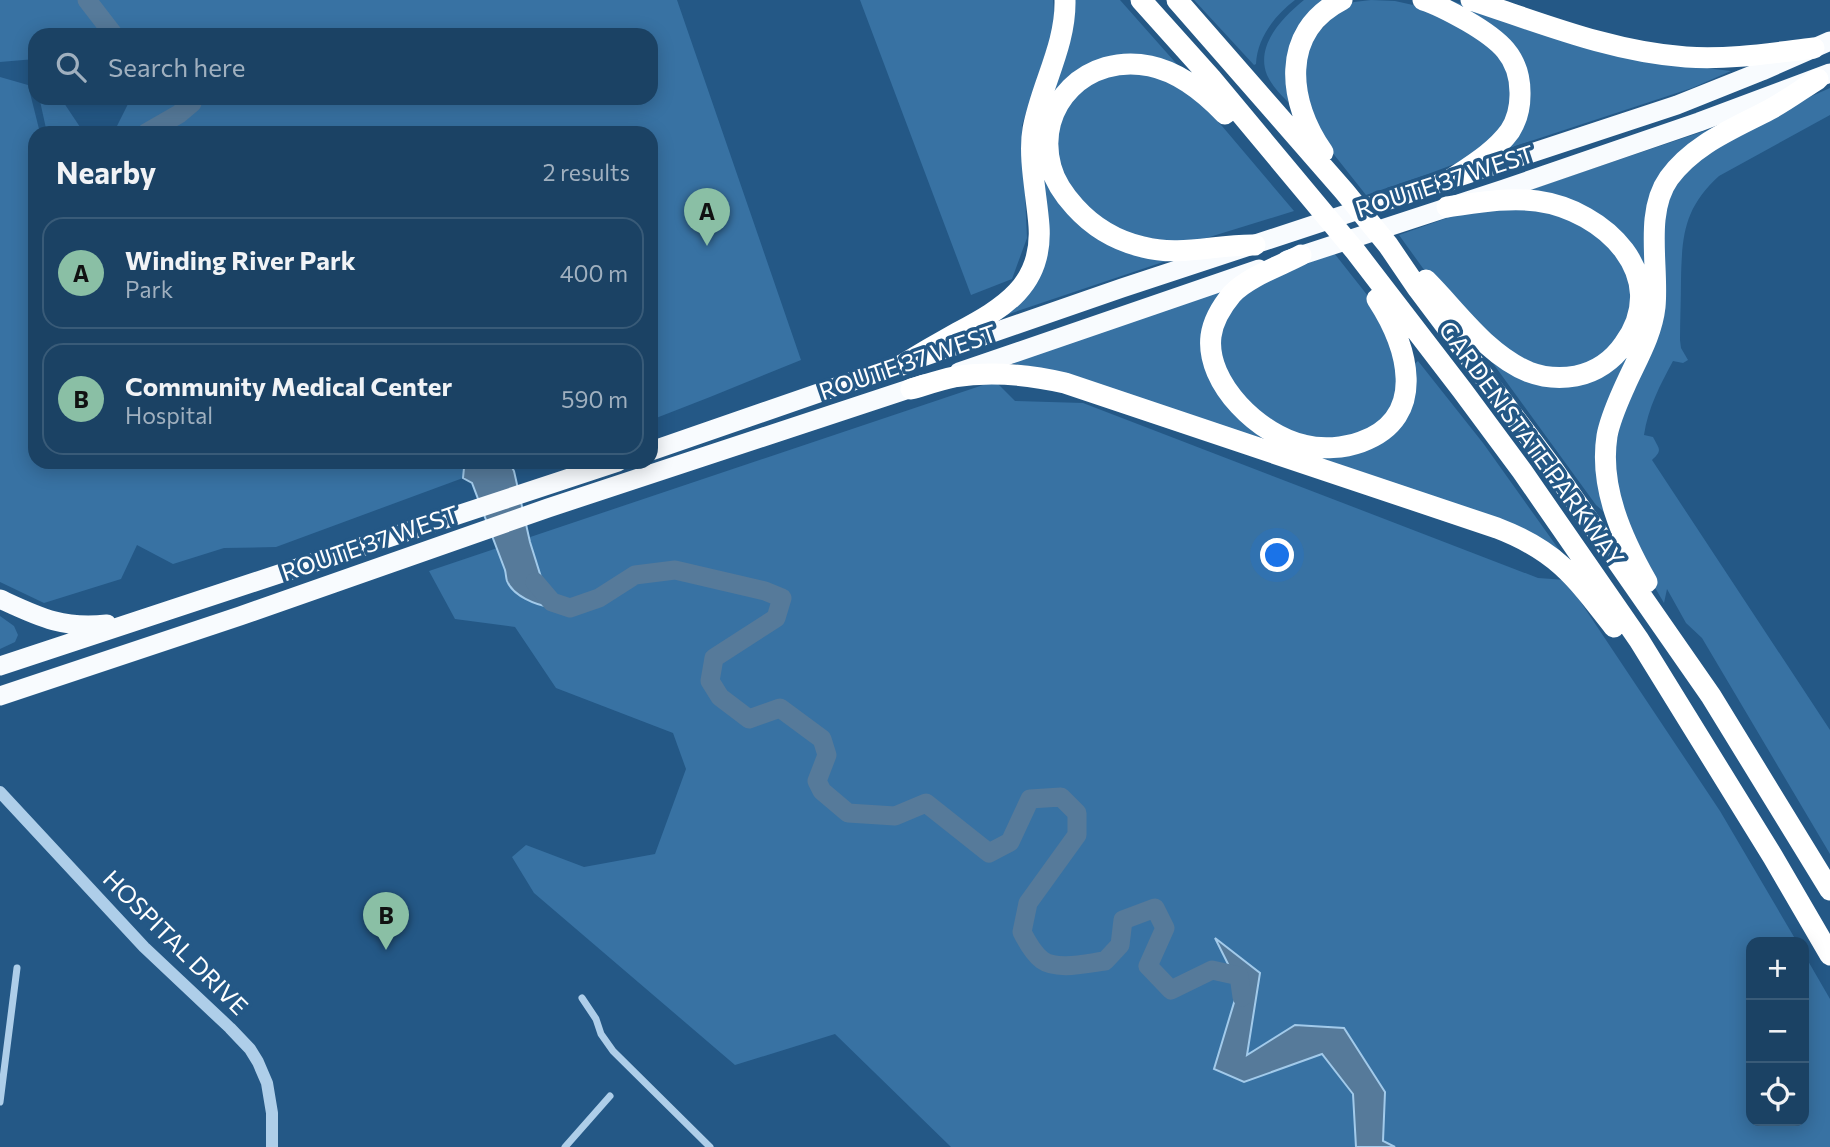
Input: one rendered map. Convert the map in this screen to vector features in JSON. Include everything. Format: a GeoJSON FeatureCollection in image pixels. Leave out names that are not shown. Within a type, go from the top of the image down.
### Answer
{"type":"FeatureCollection","features":[{"type":"Feature","properties":{"kind":"highway"},"geometry":{"type":"LineString","coordinates":[[902,365],[998,309],[1020,290],[1033,269],[1039,234],[1032,132],[1062,34],[1065,0]]}},
{"type":"Feature","properties":{"kind":"highway","name":"GARDEN STATE PARKWAY"},"geometry":{"type":"LineString","coordinates":[[1141,0],[1211,78],[1356,252],[1522,471],[1639,640],[1737,797],[1830,955]]}},
{"type":"Feature","properties":{"kind":"highway","name":"GARDEN STATE PARKWAY"},"geometry":{"type":"LineString","coordinates":[[1177,0],[1388,245],[1551,466],[1711,696],[1830,890]]}},
{"type":"Feature","properties":{"kind":"highway"},"geometry":{"type":"LineString","coordinates":[[1342,0],[1325,11],[1310,27],[1300,46],[1295,72],[1298,95],[1307,124],[1335,170],[1344,191]]}},
{"type":"Feature","properties":{"kind":"highway"},"geometry":{"type":"LineString","coordinates":[[1423,0],[1454,13],[1497,40],[1514,63],[1520,84],[1519,109],[1509,131],[1489,152],[1447,182]]}},
{"type":"Feature","properties":{"kind":"highway"},"geometry":{"type":"LineString","coordinates":[[1471,0],[1602,43],[1658,54],[1703,58],[1746,56],[1822,44]]}},
{"type":"Feature","properties":{"kind":"highway","name":"ROUTE 37 WEST"},"geometry":{"type":"LineString","coordinates":[[658,449],[1122,288],[1676,104],[1762,71],[1822,44]]}},
{"type":"Feature","properties":{"kind":"highway"},"geometry":{"type":"LineString","coordinates":[[1255,245],[1233,244],[1191,250],[1156,250],[1124,242],[1095,226],[1072,204],[1053,173],[1048,137],[1057,105],[1074,84],[1098,70],[1127,64],[1161,69],[1187,82],[1210,100],[1257,152],[1308,195]]}},
{"type":"Feature","properties":{"kind":"highway"},"geometry":{"type":"LineString","coordinates":[[1711,696],[1636,562],[1620,527],[1608,483],[1605,457],[1607,436],[1613,413],[1652,323],[1655,298],[1656,211],[1665,184],[1682,163],[1710,141],[1771,109],[1824,76]]}},
{"type":"Feature","properties":{"kind":"highway","name":"ROUTE 37 WEST"},"geometry":{"type":"LineString","coordinates":[[0,696],[240,616],[548,508],[1504,189],[1824,76]]}},
{"type":"Feature","properties":{"kind":"highway"},"geometry":{"type":"LineString","coordinates":[[1388,245],[1418,271],[1482,338],[1505,359],[1524,370],[1539,376],[1556,378],[1583,374],[1600,367],[1620,350],[1636,320],[1639,289],[1630,259],[1606,230],[1577,212],[1539,201],[1514,200],[1447,207]]}},
{"type":"Feature","properties":{"kind":"highway"},"geometry":{"type":"LineString","coordinates":[[1301,255],[1252,279],[1229,298],[1214,322],[1210,344],[1212,360],[1224,386],[1261,424],[1278,436],[1295,443],[1313,447],[1335,447],[1356,444],[1380,433],[1397,415],[1406,390],[1405,360],[1394,328],[1374,293],[1356,252]]}},
{"type":"Feature","properties":{"kind":"highway"},"geometry":{"type":"LineString","coordinates":[[911,389],[954,377],[980,374],[1065,383],[1517,536],[1549,554],[1573,577],[1641,665],[1682,711]]}},
{"type":"Feature","properties":{"kind":"highway","name":"ROUTE 37 WEST"},"geometry":{"type":"LineString","coordinates":[[0,667],[598,469]]}},
{"type":"Feature","properties":{"kind":"highway"},"geometry":{"type":"LineString","coordinates":[[0,599],[62,624],[84,626],[166,611]]}},
{"type":"Feature","properties":{"kind":"street","name":"HOSPITAL DRIVE"},"geometry":{"type":"LineString","coordinates":[[0,792],[144,947],[250,1049],[267,1083],[272,1113],[272,1147]]}},
{"type":"Feature","properties":{"kind":"street"},"geometry":{"type":"LineString","coordinates":[[0,1102],[17,968]]}},
{"type":"Feature","properties":{"kind":"street"},"geometry":{"type":"LineString","coordinates":[[582,998],[613,1051],[710,1147]]}},
{"type":"Feature","properties":{"kind":"street"},"geometry":{"type":"LineString","coordinates":[[565,1147],[610,1097]]}},
{"type":"Feature","properties":{"kind":"shaded area"},"geometry":{"type":"Polygon","coordinates":[[[0,0],[677,0],[801,360],[658,417],[658,126],[117,126],[128,105],[658,105],[658,28],[28,28],[28,60],[0,62],[0,0]]]}},
{"type":"Feature","properties":{"kind":"shaded area"},"geometry":{"type":"Polygon","coordinates":[[[860,0],[1053,0],[1055,24],[1022,125],[1027,238],[1012,279],[971,295],[860,0]]]}},
{"type":"Feature","properties":{"kind":"shaded area"},"geometry":{"type":"Polygon","coordinates":[[[1071,0],[1120,0],[1182,70],[1147,60],[1062,88],[1052,186],[1166,261],[997,318],[1022,295],[1038,158],[1071,0]]]}},
{"type":"Feature","properties":{"kind":"shaded area"},"geometry":{"type":"Polygon","coordinates":[[[1194,0],[1295,0],[1268,28],[1254,65],[1194,0]]]}},
{"type":"Feature","properties":{"kind":"shaded area"},"geometry":{"type":"Polygon","coordinates":[[[1304,0],[1329,0],[1288,102],[1267,75],[1265,53],[1280,23],[1304,0]]]}},
{"type":"Feature","properties":{"kind":"shaded area"},"geometry":{"type":"Polygon","coordinates":[[[1449,0],[1580,43],[1682,65],[1731,71],[1692,88],[1500,151],[1527,92],[1449,0]]]}},
{"type":"Feature","properties":{"kind":"shaded area"},"geometry":{"type":"Polygon","coordinates":[[[1395,1],[1436,13],[1494,48],[1511,78],[1508,120],[1476,156],[1366,195],[1324,142],[1303,91],[1308,43],[1343,7],[1354,2],[1395,1]]]}},
{"type":"Feature","properties":{"kind":"shaded area"},"geometry":{"type":"Polygon","coordinates":[[[1125,72],[1159,77],[1190,93],[1222,126],[1294,211],[1187,244],[1121,233],[1092,214],[1066,184],[1056,153],[1059,119],[1076,94],[1097,77],[1125,72]]]}},
{"type":"Feature","properties":{"kind":"shaded area"},"geometry":{"type":"Polygon","coordinates":[[[0,77],[28,85],[28,105],[33,105],[38,126],[28,126],[28,469],[465,469],[463,478],[276,547],[224,548],[173,564],[137,545],[121,579],[44,603],[0,582],[0,77]]]}},
{"type":"Feature","properties":{"kind":"shaded area"},"geometry":{"type":"Polygon","coordinates":[[[1830,88],[1830,115],[1719,176],[1698,199],[1687,223],[1682,249],[1680,340],[1688,360],[1683,363],[1673,361],[1659,388],[1644,435],[1653,437],[1658,447],[1658,454],[1652,460],[1830,730],[1830,854],[1702,638],[1686,623],[1667,589],[1664,603],[1644,569],[1611,469],[1666,196],[1700,154],[1830,88]]]}},
{"type":"Feature","properties":{"kind":"shaded area"},"geometry":{"type":"Polygon","coordinates":[[[41,105],[65,105],[79,126],[45,126],[41,105]]]}},
{"type":"Feature","properties":{"kind":"shaded area"},"geometry":{"type":"Polygon","coordinates":[[[1728,123],[1674,162],[1649,303],[1607,411],[1604,512],[1596,505],[1484,351],[1538,381],[1624,354],[1634,257],[1526,191],[1728,123]]]}},
{"type":"Feature","properties":{"kind":"shaded area"},"geometry":{"type":"Polygon","coordinates":[[[1555,210],[1606,240],[1631,275],[1631,318],[1605,356],[1564,371],[1517,359],[1430,278],[1399,235],[1464,212],[1555,210]]]}},
{"type":"Feature","properties":{"kind":"shaded area"},"geometry":{"type":"Polygon","coordinates":[[[1334,253],[1379,310],[1400,377],[1393,405],[1377,426],[1335,441],[1290,434],[1238,394],[1217,351],[1229,305],[1264,278],[1334,253]]]}},
{"type":"Feature","properties":{"kind":"shaded area"},"geometry":{"type":"Polygon","coordinates":[[[1229,288],[1205,333],[1265,435],[1370,446],[1413,365],[1418,361],[1483,443],[1570,565],[1034,367],[1013,362],[1229,288]]]}},
{"type":"Feature","properties":{"kind":"shaded area"},"geometry":{"type":"Polygon","coordinates":[[[995,381],[1015,401],[1083,403],[1538,578],[1566,580],[1720,811],[1794,937],[1746,937],[1746,1126],[1809,1126],[1809,963],[1830,999],[1830,1147],[1395,1147],[1383,1141],[1385,1092],[1295,1025],[1247,1055],[1260,973],[1216,940],[1239,986],[1214,1069],[1244,1082],[1322,1054],[1353,1094],[1356,1147],[951,1147],[835,1034],[735,1065],[534,893],[512,857],[526,845],[584,867],[655,854],[686,769],[673,733],[556,688],[515,627],[455,619],[429,571],[995,381]]]}},
{"type":"Feature","properties":{"kind":"shaded area"},"geometry":{"type":"Polygon","coordinates":[[[464,469],[513,469],[541,577],[555,594],[550,607],[532,602],[510,586],[472,483],[463,478],[464,469]]]}},
{"type":"Feature","properties":{"kind":"shaded area"},"geometry":{"type":"Polygon","coordinates":[[[0,616],[14,626],[18,635],[15,642],[0,649],[0,616]]]}},
{"type":"Feature","properties":{"kind":"shaded area"},"geometry":{"type":"Polygon","coordinates":[[[1215,938],[1260,973],[1247,1055],[1295,1025],[1344,1028],[1385,1092],[1383,1141],[1395,1147],[1356,1147],[1353,1094],[1322,1054],[1244,1082],[1214,1069],[1239,986],[1215,938]]]}},
{"type":"Feature","properties":{"kind":"waterway"},"geometry":{"type":"LineString","coordinates":[[87,0],[109,28]]}},
{"type":"Feature","properties":{"kind":"waterway"},"geometry":{"type":"LineString","coordinates":[[158,126],[190,105]]}},
{"type":"Feature","properties":{"kind":"waterway"},"geometry":{"type":"LineString","coordinates":[[535,582],[552,602],[570,608],[599,598],[635,575],[675,570],[765,591],[782,598],[776,618],[714,658],[710,681],[720,697],[749,719],[780,708],[822,739],[827,755],[817,781],[822,791],[848,813],[895,816],[926,803],[989,853],[1010,842],[1030,799],[1061,797],[1077,813],[1077,835],[1028,903],[1022,932],[1036,954],[1042,960],[1056,965],[1105,961],[1120,945],[1123,920],[1155,908],[1165,928],[1148,966],[1171,990],[1212,970],[1239,976],[1242,997]]}},
{"type":"Feature","properties":{"kind":"place","name":"Winding River Park"},"geometry":{"type":"Point","coordinates":[707,246]}},
{"type":"Feature","properties":{"kind":"place","name":"Community Medical Center"},"geometry":{"type":"Point","coordinates":[386,950]}}]}
